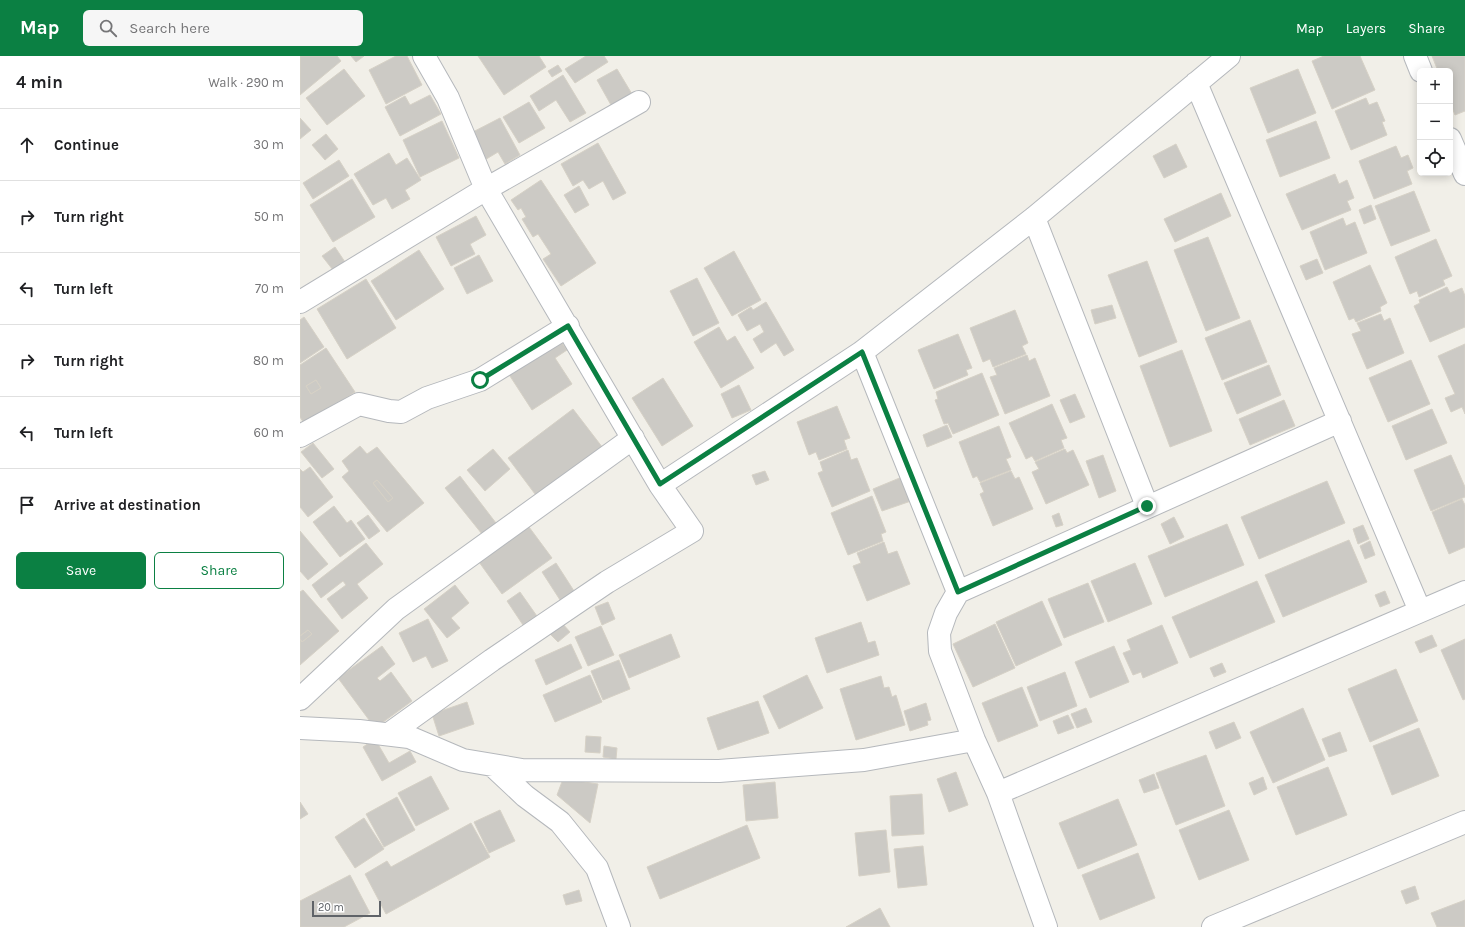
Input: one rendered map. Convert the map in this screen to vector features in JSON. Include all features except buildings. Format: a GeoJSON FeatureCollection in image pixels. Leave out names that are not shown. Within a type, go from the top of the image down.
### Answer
{"type":"FeatureCollection","features":[{"type":"Feature","properties":{"kind":"street"},"geometry":{"type":"LineString","coordinates":[[390,734],[492,660],[607,582],[692,531],[660,484],[486,189],[448,98],[424,56]]}},
{"type":"Feature","properties":{"kind":"street"},"geometry":{"type":"LineString","coordinates":[[660,484],[862,352],[1034,218],[1229,56]]}},
{"type":"Feature","properties":{"kind":"street"},"geometry":{"type":"LineString","coordinates":[[1415,56],[1420,68]]}},
{"type":"Feature","properties":{"kind":"street"},"geometry":{"type":"LineString","coordinates":[[1196,83],[1420,611]]}},
{"type":"Feature","properties":{"kind":"street"},"geometry":{"type":"LineString","coordinates":[[300,302],[486,189],[639,102]]}},
{"type":"Feature","properties":{"kind":"street"},"geometry":{"type":"LineString","coordinates":[[1450,140],[1465,174]]}},
{"type":"Feature","properties":{"kind":"street"},"geometry":{"type":"LineString","coordinates":[[1034,218],[1147,506]]}},
{"type":"Feature","properties":{"kind":"street"},"geometry":{"type":"LineString","coordinates":[[300,436],[359,404],[388,411],[401,412],[427,398],[480,380],[568,326]]}},
{"type":"Feature","properties":{"kind":"street"},"geometry":{"type":"LineString","coordinates":[[862,352],[958,592]]}},
{"type":"Feature","properties":{"kind":"street"},"geometry":{"type":"LineString","coordinates":[[1046,927],[998,793],[974,740],[940,651],[939,633],[946,613],[958,592],[1147,506],[1340,421]]}},
{"type":"Feature","properties":{"kind":"street"},"geometry":{"type":"LineString","coordinates":[[300,699],[396,609],[633,438]]}},
{"type":"Feature","properties":{"kind":"street"},"geometry":{"type":"LineString","coordinates":[[998,793],[1465,592]]}},
{"type":"Feature","properties":{"kind":"street"},"geometry":{"type":"LineString","coordinates":[[300,728],[358,731],[410,736],[462,760],[522,770],[719,771],[864,760],[974,740]]}},
{"type":"Feature","properties":{"kind":"street"},"geometry":{"type":"LineString","coordinates":[[492,765],[525,796],[560,822],[597,868],[618,927]]}},
{"type":"Feature","properties":{"kind":"street"},"geometry":{"type":"LineString","coordinates":[[1213,927],[1465,822]]}},
{"type":"Feature","properties":{"kind":"route"},"geometry":{"type":"LineString","coordinates":[[480,380],[568,326],[660,484],[862,352],[958,592],[1147,506]]}}]}
